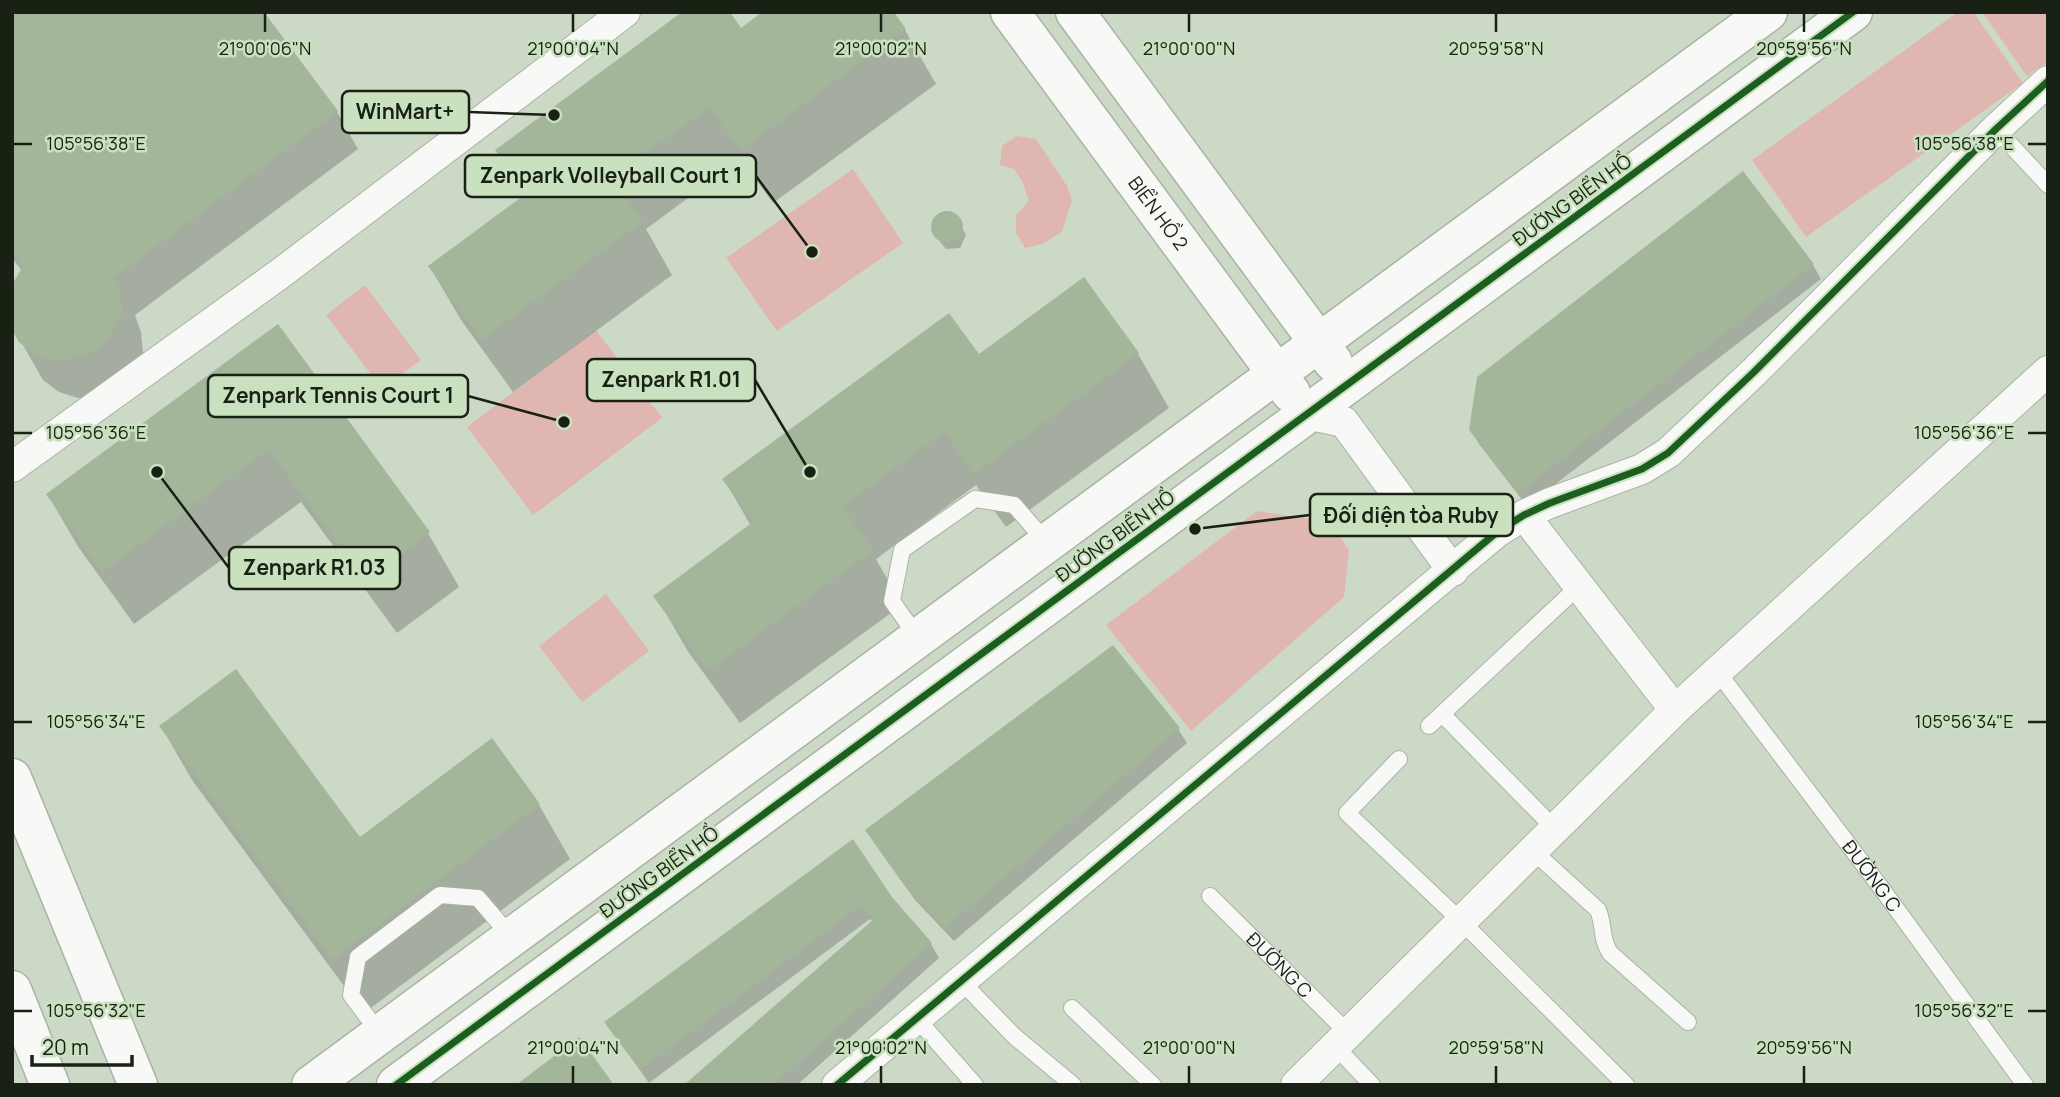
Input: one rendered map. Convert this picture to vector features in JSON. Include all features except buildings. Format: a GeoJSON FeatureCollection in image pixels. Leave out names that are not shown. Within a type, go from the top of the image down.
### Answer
{"type":"FeatureCollection","features":[{"type":"Feature","properties":{"kind":"street"},"geometry":{"type":"LineString","coordinates":[[12,467],[281,273],[625,12]]}},
{"type":"Feature","properties":{"kind":"street","name":"BIỂN HỒ 2"},"geometry":{"type":"LineString","coordinates":[[1010,12],[1307,414]]}},
{"type":"Feature","properties":{"kind":"street"},"geometry":{"type":"LineString","coordinates":[[1075,12],[1349,383],[1344,422]]}},
{"type":"Feature","properties":{"kind":"street","name":"ĐƯỜNG BIỂN HỒ"},"geometry":{"type":"LineString","coordinates":[[396,1085],[1853,12]]}},
{"type":"Feature","properties":{"kind":"street","name":"ĐƯỜNG BIỂN HỒ"},"geometry":{"type":"LineString","coordinates":[[311,1085],[1765,13]]}},
{"type":"Feature","properties":{"kind":"street"},"geometry":{"type":"LineString","coordinates":[[838,1085],[1454,571],[1497,532],[1524,515],[1642,469],[1668,453],[1754,372],[1996,129],[2048,81]]}},
{"type":"Feature","properties":{"kind":"street"},"geometry":{"type":"LineString","coordinates":[[1296,1085],[1675,710],[2048,370]]}},
{"type":"Feature","properties":{"kind":"street"},"geometry":{"type":"LineString","coordinates":[[1307,414],[1344,422],[1454,571]]}},
{"type":"Feature","properties":{"kind":"street"},"geometry":{"type":"LineString","coordinates":[[1524,515],[1675,710]]}},
{"type":"Feature","properties":{"kind":"street"},"geometry":{"type":"LineString","coordinates":[[12,778],[138,1085]]}},
{"type":"Feature","properties":{"kind":"street"},"geometry":{"type":"LineString","coordinates":[[12,990],[50,1085]]}},
{"type":"Feature","properties":{"kind":"lane"},"geometry":{"type":"LineString","coordinates":[[1996,129],[2048,185]]}},
{"type":"Feature","properties":{"kind":"lane"},"geometry":{"type":"LineString","coordinates":[[918,638],[892,601],[902,550],[975,499],[1014,505],[1047,543]]}},
{"type":"Feature","properties":{"kind":"lane"},"geometry":{"type":"LineString","coordinates":[[1429,726],[1579,586]]}},
{"type":"Feature","properties":{"kind":"lane","name":"ĐƯỜNG C"},"geometry":{"type":"LineString","coordinates":[[1717,671],[1879,885],[2025,1085]]}},
{"type":"Feature","properties":{"kind":"lane"},"geometry":{"type":"LineString","coordinates":[[1442,714],[1555,829]]}},
{"type":"Feature","properties":{"kind":"lane"},"geometry":{"type":"LineString","coordinates":[[1399,759],[1346,813],[1461,921],[1626,1085]]}},
{"type":"Feature","properties":{"kind":"lane"},"geometry":{"type":"LineString","coordinates":[[1533,851],[1598,911],[1603,923],[1602,941],[1610,953],[1688,1022]]}},
{"type":"Feature","properties":{"kind":"lane"},"geometry":{"type":"LineString","coordinates":[[380,1034],[351,995],[358,957],[440,895],[478,898],[512,937]]}},
{"type":"Feature","properties":{"kind":"lane","name":"ĐƯỜNG C"},"geometry":{"type":"LineString","coordinates":[[1210,897],[1342,1040],[1373,1085]]}},
{"type":"Feature","properties":{"kind":"lane"},"geometry":{"type":"LineString","coordinates":[[961,981],[1014,1036],[1073,1085]]}},
{"type":"Feature","properties":{"kind":"lane"},"geometry":{"type":"LineString","coordinates":[[1072,1008],[1153,1085]]}},
{"type":"Feature","properties":{"kind":"lane"},"geometry":{"type":"LineString","coordinates":[[917,1019],[975,1085]]}},
{"type":"Feature","properties":{"kind":"shaded area"},"geometry":{"type":"Polygon","coordinates":[[[1958,12],[1973,12],[2023,83],[1806,237],[1752,160],[1958,12]]]}},
{"type":"Feature","properties":{"kind":"shaded area"},"geometry":{"type":"Polygon","coordinates":[[[1982,12],[2048,12],[2048,61],[2027,76],[1982,12]]]}},
{"type":"Feature","properties":{"kind":"shaded area"},"geometry":{"type":"Polygon","coordinates":[[[1017,136],[1036,139],[1067,186],[1072,200],[1062,232],[1042,244],[1025,248],[1016,233],[1016,215],[1029,201],[1023,183],[1014,169],[1000,165],[1002,146],[1017,136]]]}},
{"type":"Feature","properties":{"kind":"shaded area"},"geometry":{"type":"Polygon","coordinates":[[[853,169],[903,243],[777,331],[726,258],[853,169]]]}},
{"type":"Feature","properties":{"kind":"shaded area"},"geometry":{"type":"Polygon","coordinates":[[[365,285],[421,360],[382,389],[326,315],[365,285]]]}},
{"type":"Feature","properties":{"kind":"shaded area"},"geometry":{"type":"Polygon","coordinates":[[[596,330],[662,418],[533,515],[467,427],[596,330]]]}},
{"type":"Feature","properties":{"kind":"shaded area"},"geometry":{"type":"Polygon","coordinates":[[[1257,511],[1329,522],[1349,550],[1344,597],[1191,731],[1106,625],[1257,511]]]}},
{"type":"Feature","properties":{"kind":"shaded area"},"geometry":{"type":"Polygon","coordinates":[[[606,594],[649,651],[582,702],[539,646],[606,594]]]}},
{"type":"Feature","properties":{"kind":"cycle path"},"geometry":{"type":"LineString","coordinates":[[396,1085],[1853,12]]}},
{"type":"Feature","properties":{"kind":"cycle path"},"geometry":{"type":"LineString","coordinates":[[837,1085],[1497,532],[1524,515],[1642,469],[1668,453],[1754,372],[1996,129],[2048,81]]}},
{"type":"Feature","properties":{"kind":"place","name":"WinMart+"},"geometry":{"type":"Point","coordinates":[554,115]}},
{"type":"Feature","properties":{"kind":"place","name":"Zenpark Volleyball Court 1"},"geometry":{"type":"Point","coordinates":[812,252]}},
{"type":"Feature","properties":{"kind":"place","name":"Zenpark Tennis Court 1"},"geometry":{"type":"Point","coordinates":[564,422]}},
{"type":"Feature","properties":{"kind":"place","name":"Zenpark R1.03"},"geometry":{"type":"Point","coordinates":[157,472]}},
{"type":"Feature","properties":{"kind":"place","name":"Zenpark R1.01"},"geometry":{"type":"Point","coordinates":[810,472]}},
{"type":"Feature","properties":{"kind":"place","name":"Đối diện tòa Ruby"},"geometry":{"type":"Point","coordinates":[1195,529]}}]}
